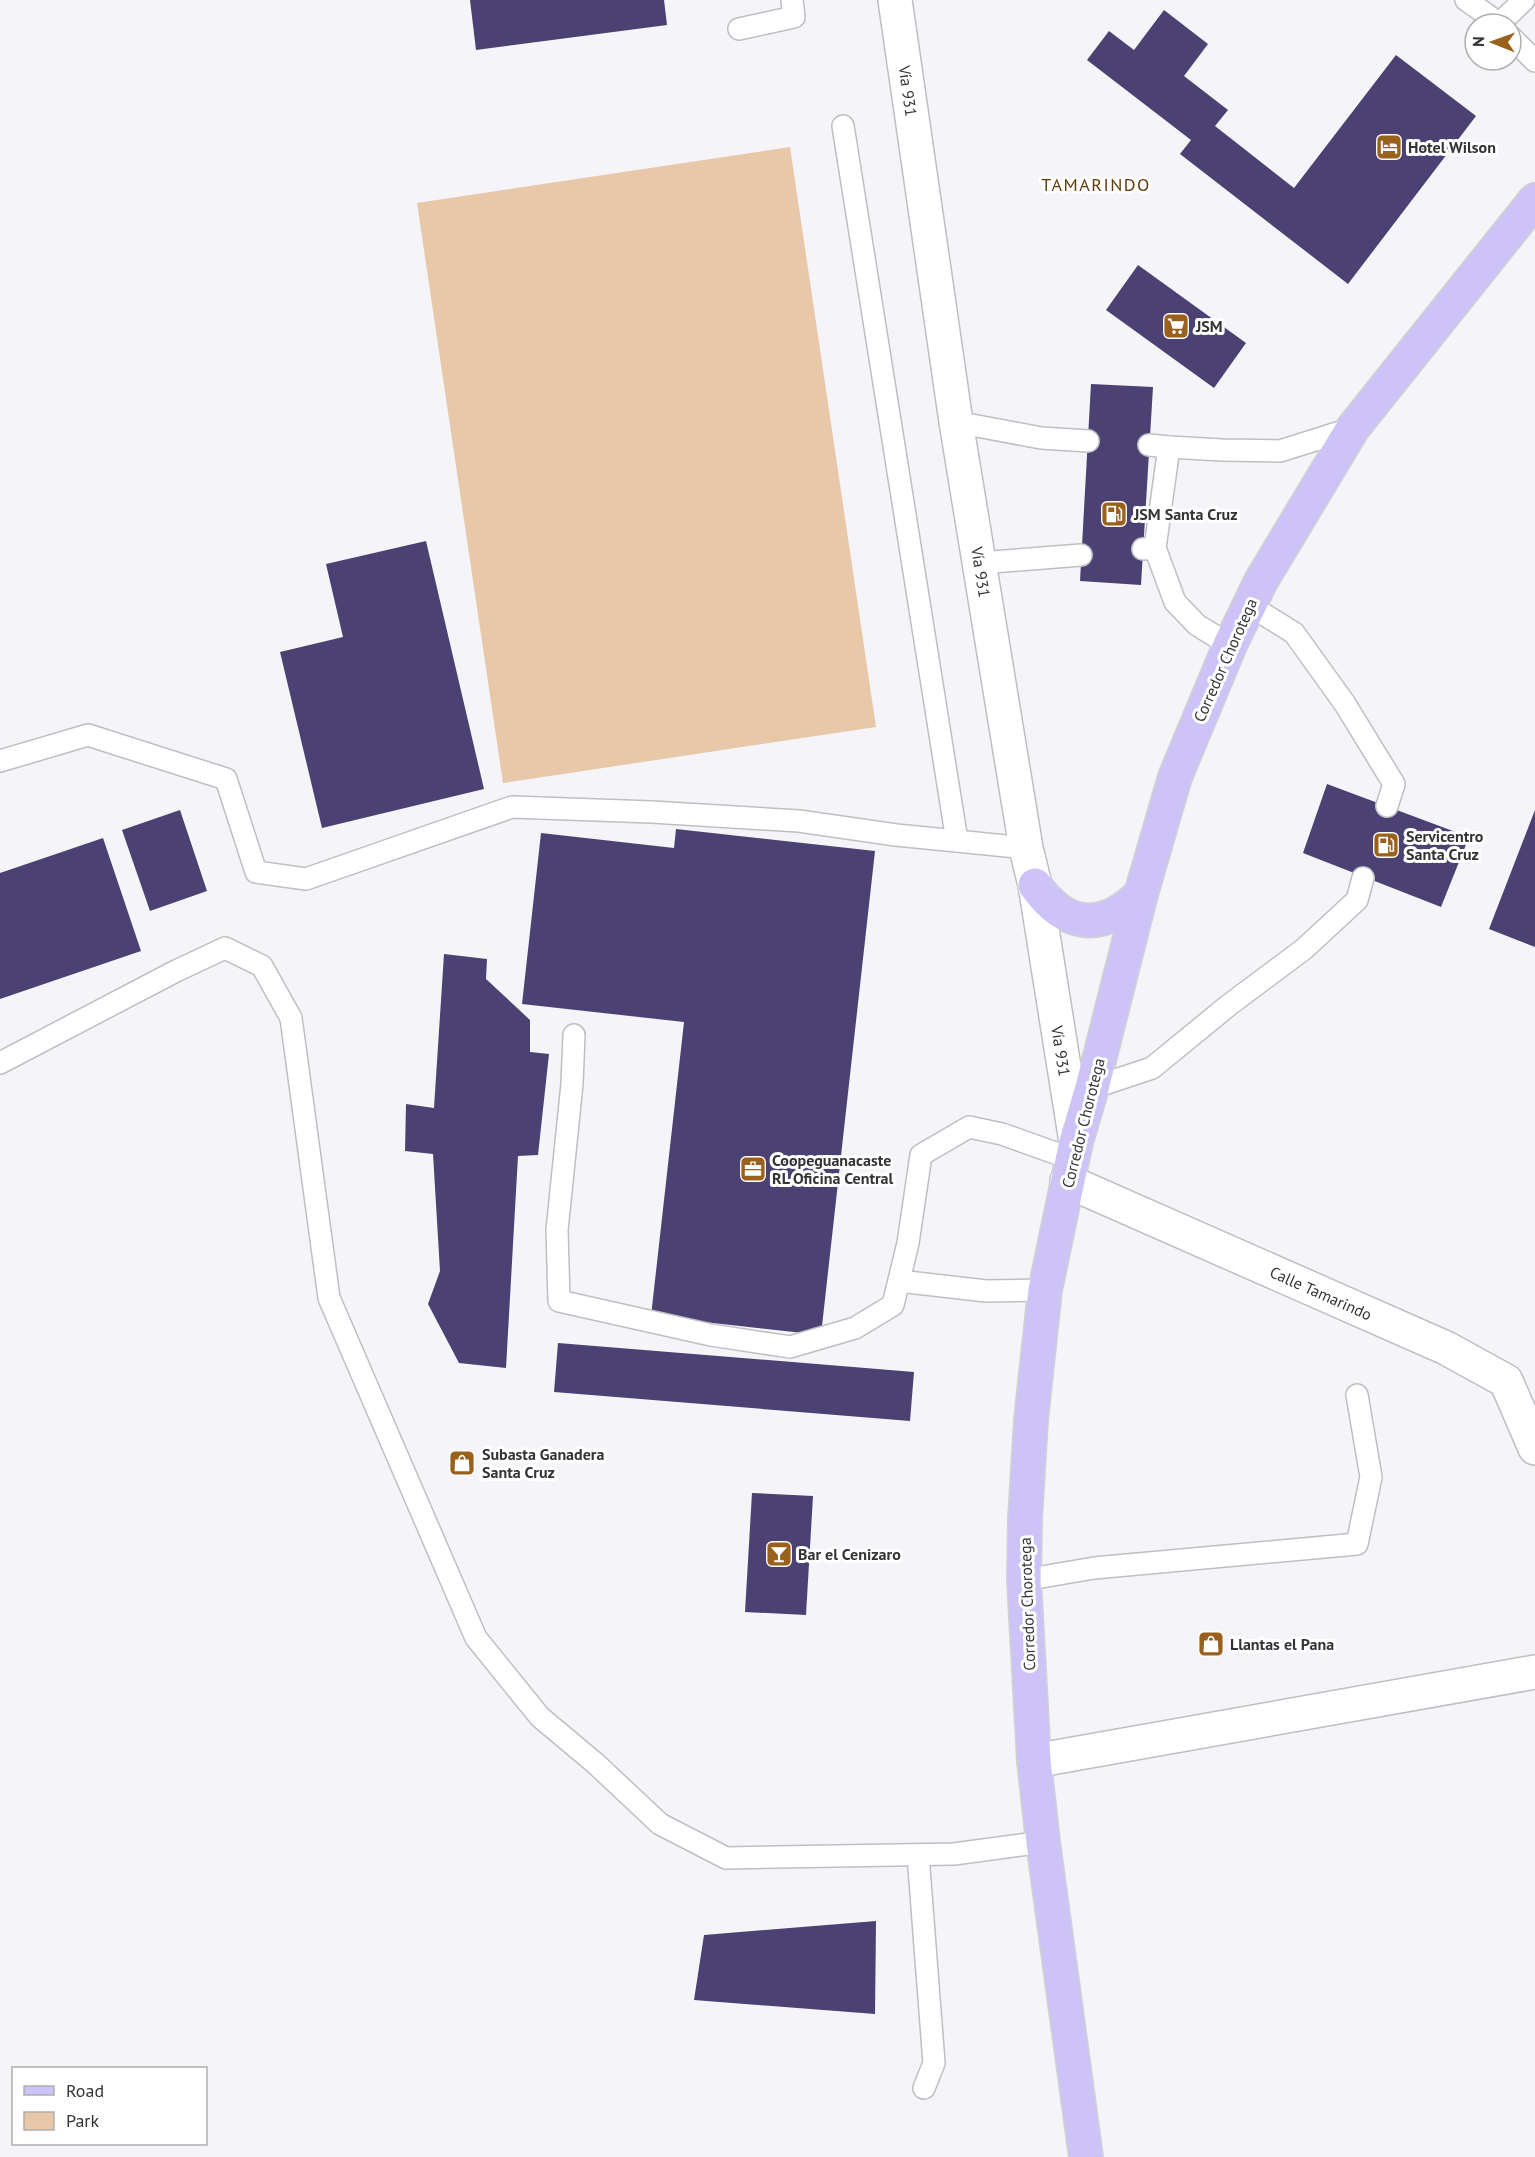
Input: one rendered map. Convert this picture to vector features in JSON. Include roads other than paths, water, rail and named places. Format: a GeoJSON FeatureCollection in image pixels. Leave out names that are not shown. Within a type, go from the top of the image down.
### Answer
{"type":"FeatureCollection","features":[{"type":"Feature","properties":{"kind":"main road","name":"Corredor Chorotega"},"geometry":{"type":"LineString","coordinates":[[1086,2157],[1034,1761],[1024,1580],[1031,1420],[1045,1290],[1072,1160],[1141,894],[1175,777],[1230,645],[1261,581],[1353,428],[1535,200]]}},
{"type":"Feature","properties":{"kind":"main road"},"geometry":{"type":"LineString","coordinates":[[1035,885],[1047,902],[1065,915],[1085,920],[1107,918],[1126,909],[1141,894]]}},
{"type":"Feature","properties":{"kind":"street","name":"Vía 931"},"geometry":{"type":"LineString","coordinates":[[895,0],[956,422],[1026,848],[1035,885],[1072,1160]]}},
{"type":"Feature","properties":{"kind":"street","name":"Calle Tamarindo"},"geometry":{"type":"LineString","coordinates":[[1072,1160],[1446,1348],[1506,1381],[1535,1448]]}},
{"type":"Feature","properties":{"kind":"street"},"geometry":{"type":"LineString","coordinates":[[1034,1761],[1535,1671]]}},
{"type":"Feature","properties":{"kind":"lane"},"geometry":{"type":"LineString","coordinates":[[739,29],[794,17],[792,0]]}},
{"type":"Feature","properties":{"kind":"lane"},"geometry":{"type":"LineString","coordinates":[[1466,0],[1482,12]]}},
{"type":"Feature","properties":{"kind":"lane"},"geometry":{"type":"LineString","coordinates":[[1512,12],[1524,0]]}},
{"type":"Feature","properties":{"kind":"lane"},"geometry":{"type":"LineString","coordinates":[[1523,49],[1535,61]]}},
{"type":"Feature","properties":{"kind":"lane"},"geometry":{"type":"LineString","coordinates":[[843,126],[957,841]]}},
{"type":"Feature","properties":{"kind":"lane"},"geometry":{"type":"LineString","coordinates":[[956,422],[1041,438],[1088,441]]}},
{"type":"Feature","properties":{"kind":"lane"},"geometry":{"type":"LineString","coordinates":[[1230,645],[1197,625],[1175,602],[1149,548],[1159,446],[1280,452],[1353,428]]}},
{"type":"Feature","properties":{"kind":"lane"},"geometry":{"type":"LineString","coordinates":[[980,563],[1081,555]]}},
{"type":"Feature","properties":{"kind":"lane"},"geometry":{"type":"LineString","coordinates":[[1250,605],[1294,633],[1345,704],[1394,784],[1387,806]]}},
{"type":"Feature","properties":{"kind":"lane"},"geometry":{"type":"LineString","coordinates":[[0,761],[88,735],[226,779],[256,872],[306,879],[512,807],[652,812],[799,821],[896,835],[1026,848]]}},
{"type":"Feature","properties":{"kind":"lane"},"geometry":{"type":"LineString","coordinates":[[1092,1088],[1152,1068],[1229,1005],[1304,949],[1357,900],[1363,878]]}},
{"type":"Feature","properties":{"kind":"lane"},"geometry":{"type":"LineString","coordinates":[[0,1063],[176,971],[225,948],[262,966],[291,1018],[329,1299],[476,1638],[540,1717],[595,1762],[660,1824],[726,1858],[954,1854],[1043,1842]]}},
{"type":"Feature","properties":{"kind":"lane"},"geometry":{"type":"LineString","coordinates":[[574,1035],[572,1084],[557,1230],[559,1301],[711,1335],[790,1347],[855,1328],[893,1305],[908,1244],[921,1155],[969,1127],[1002,1134],[1072,1160]]}},
{"type":"Feature","properties":{"kind":"lane"},"geometry":{"type":"LineString","coordinates":[[899,1281],[986,1291],[1045,1290]]}},
{"type":"Feature","properties":{"kind":"lane"},"geometry":{"type":"LineString","coordinates":[[1024,1580],[1094,1568],[1357,1544],[1371,1477],[1357,1395]]}},
{"type":"Feature","properties":{"kind":"lane"},"geometry":{"type":"LineString","coordinates":[[918,1855],[933,2063],[924,2088]]}},
{"type":"Feature","properties":{"kind":"place","name":"Hotel Wilson"},"geometry":{"type":"Point","coordinates":[1389,147]}},
{"type":"Feature","properties":{"kind":"place","name":"JSM"},"geometry":{"type":"Point","coordinates":[1176,326]}},
{"type":"Feature","properties":{"kind":"place","name":"JSM Santa Cruz"},"geometry":{"type":"Point","coordinates":[1114,514]}},
{"type":"Feature","properties":{"kind":"place","name":"Servicentro Santa Cruz"},"geometry":{"type":"Point","coordinates":[1386,845]}},
{"type":"Feature","properties":{"kind":"place","name":"Coopeguanacaste RL Oficina Central"},"geometry":{"type":"Point","coordinates":[753,1169]}},
{"type":"Feature","properties":{"kind":"place","name":"Subasta Ganadera Santa Cruz"},"geometry":{"type":"Point","coordinates":[462,1463]}},
{"type":"Feature","properties":{"kind":"place","name":"Bar el Cenizaro"},"geometry":{"type":"Point","coordinates":[779,1554]}},
{"type":"Feature","properties":{"kind":"place","name":"Llantas el Pana"},"geometry":{"type":"Point","coordinates":[1211,1644]}},
{"type":"Feature","properties":{"kind":"district","name":"TAMARINDO"},"geometry":{"type":"Point","coordinates":[1096,185]}}]}
